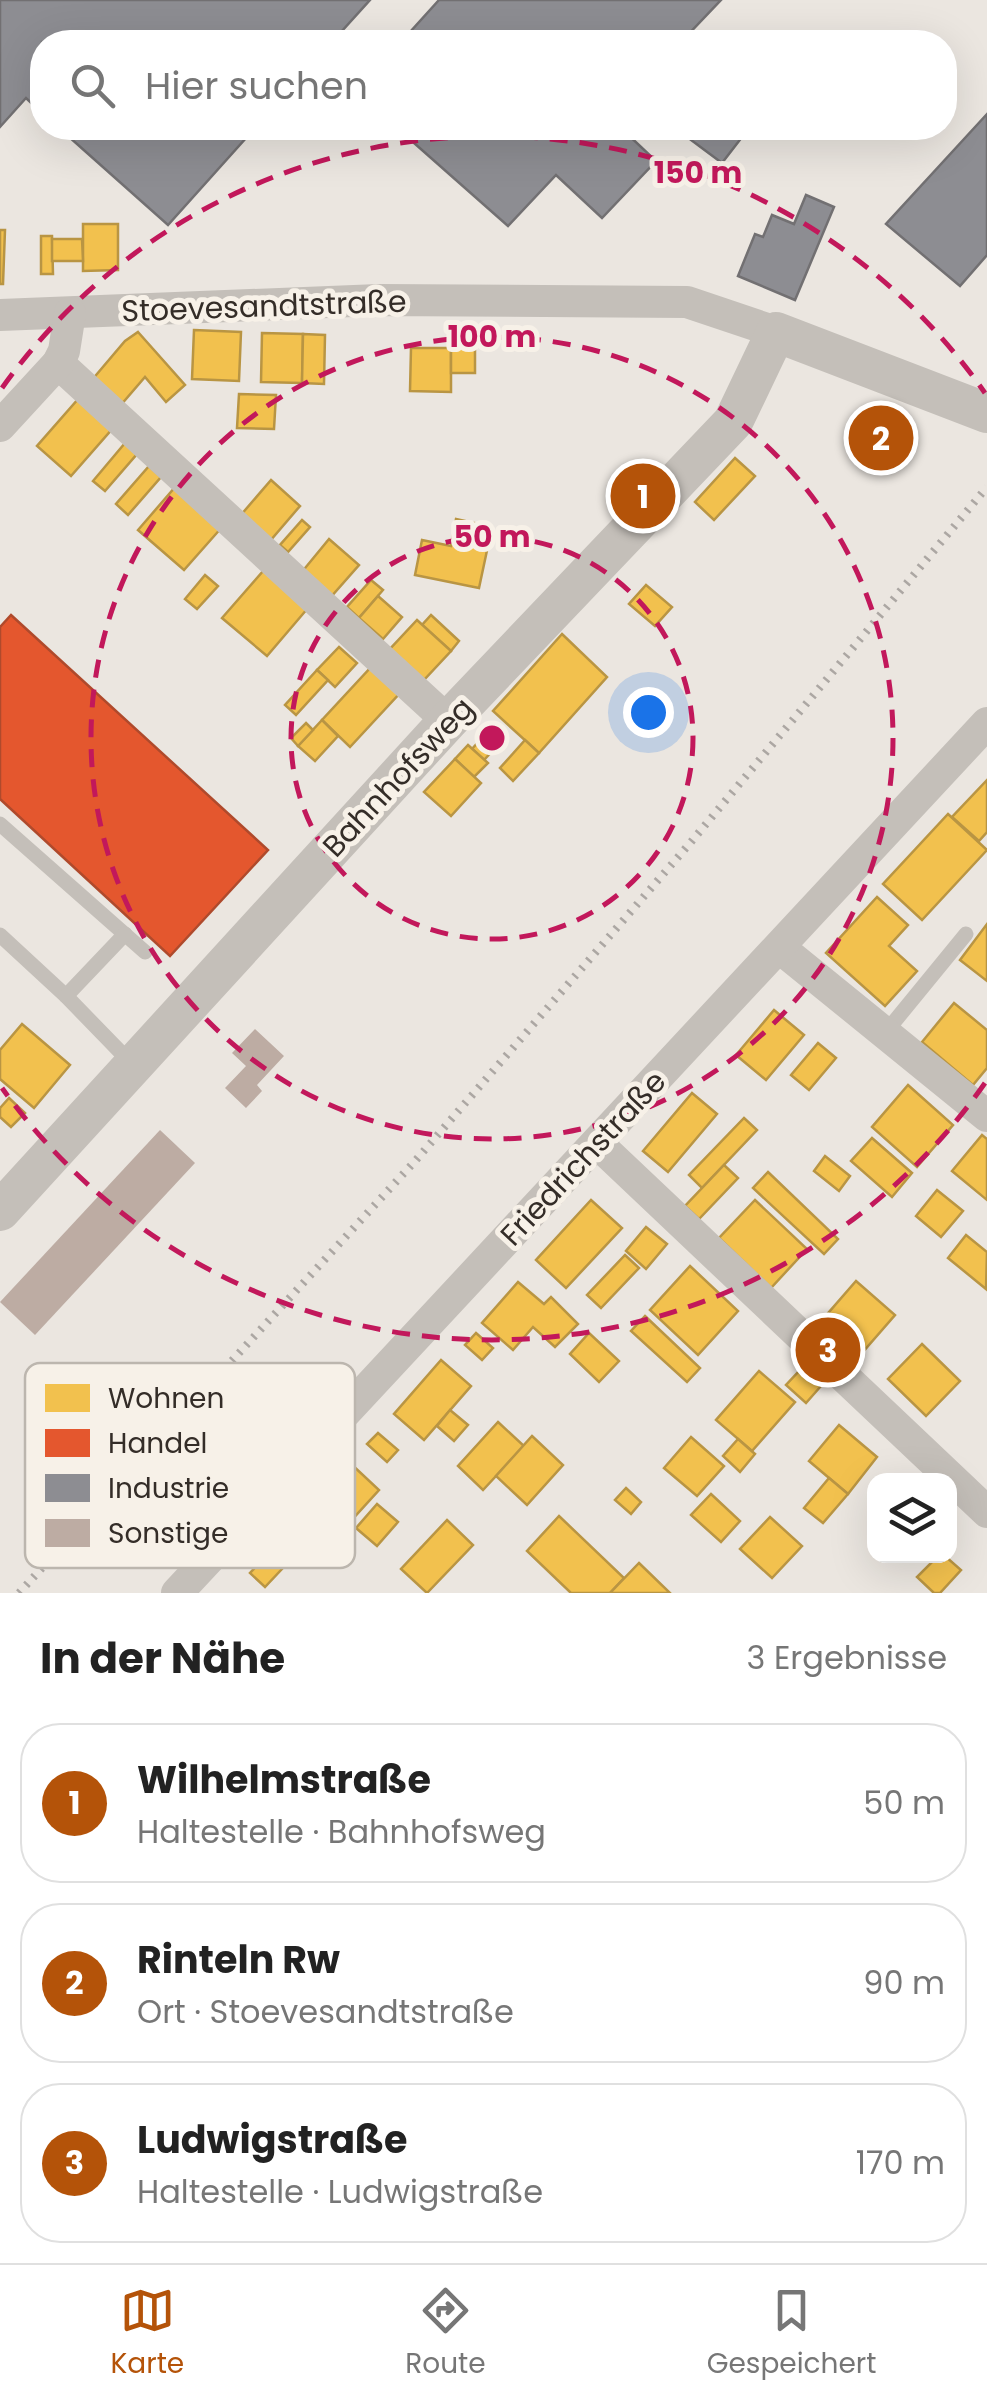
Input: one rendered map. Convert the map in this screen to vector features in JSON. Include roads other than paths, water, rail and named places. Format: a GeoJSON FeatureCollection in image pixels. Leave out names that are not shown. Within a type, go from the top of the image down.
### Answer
{"type":"FeatureCollection","features":[{"type":"Feature","properties":{"kind":"street","name":"Stoevesandtstraße"},"geometry":{"type":"LineString","coordinates":[[0,315],[379,300],[687,302],[987,413]]}},
{"type":"Feature","properties":{"kind":"street"},"geometry":{"type":"LineString","coordinates":[[0,426],[58,363],[64,351],[70,313]]}},
{"type":"Feature","properties":{"kind":"street","name":"Bahnhofsweg"},"geometry":{"type":"LineString","coordinates":[[0,1212],[448,721],[732,422],[776,332]]}},
{"type":"Feature","properties":{"kind":"street"},"geometry":{"type":"LineString","coordinates":[[58,363],[448,721]]}},
{"type":"Feature","properties":{"kind":"street","name":"Friedrichstraße"},"geometry":{"type":"LineString","coordinates":[[355,1402],[987,723]]}},
{"type":"Feature","properties":{"kind":"street"},"geometry":{"type":"LineString","coordinates":[[780,948],[987,1116]]}},
{"type":"Feature","properties":{"kind":"street"},"geometry":{"type":"LineString","coordinates":[[597,1143],[987,1512]]}},
{"type":"Feature","properties":{"kind":"street","name":"Friedrichstraße"},"geometry":{"type":"LineString","coordinates":[[177,1593],[200,1568]]}},
{"type":"Feature","properties":{"kind":"lane"},"geometry":{"type":"LineString","coordinates":[[0,824],[145,952]]}},
{"type":"Feature","properties":{"kind":"lane"},"geometry":{"type":"LineString","coordinates":[[66,996],[124,934]]}},
{"type":"Feature","properties":{"kind":"lane"},"geometry":{"type":"LineString","coordinates":[[884,1033],[966,934]]}},
{"type":"Feature","properties":{"kind":"lane"},"geometry":{"type":"LineString","coordinates":[[0,935],[134,1066]]}},
{"type":"Feature","properties":{"kind":"railway"},"geometry":{"type":"LineString","coordinates":[[230,1363],[416,1160],[691,842],[987,487]]}},
{"type":"Feature","properties":{"kind":"railway"},"geometry":{"type":"LineString","coordinates":[[19,1593],[42,1568]]}},
{"type":"Feature","properties":{"kind":"place","name":"Rinteln Rw"},"geometry":{"type":"Point","coordinates":[881,438]}},
{"type":"Feature","properties":{"kind":"place","name":"Wilhelmstraße"},"geometry":{"type":"Point","coordinates":[643,496]}},
{"type":"Feature","properties":{"kind":"place","name":"Ludwigstraße"},"geometry":{"type":"Point","coordinates":[828,1350]}}]}
